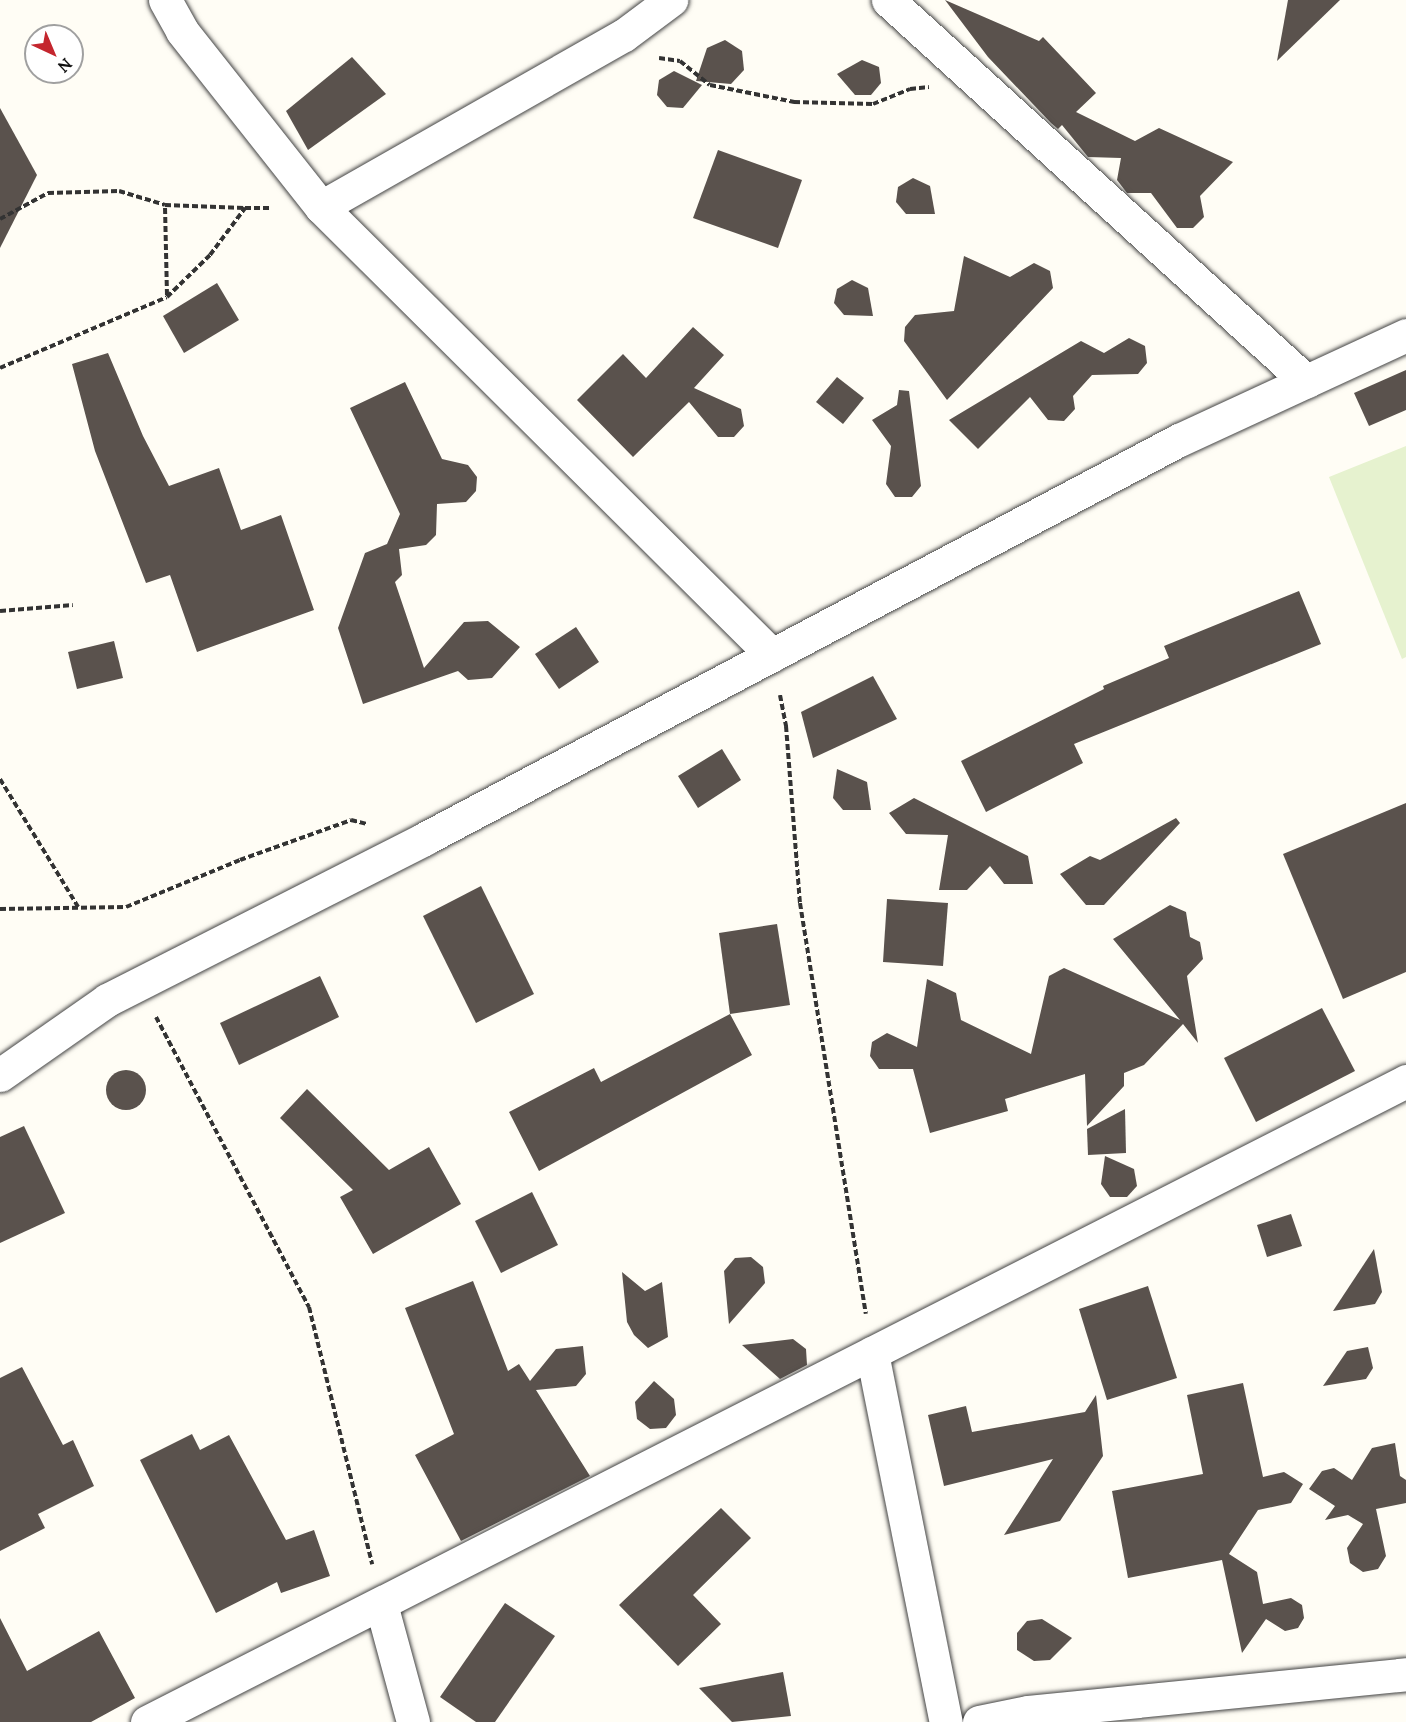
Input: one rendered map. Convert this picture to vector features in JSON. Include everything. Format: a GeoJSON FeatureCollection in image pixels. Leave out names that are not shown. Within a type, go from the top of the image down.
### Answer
{"type":"FeatureCollection","features":[{"type":"Feature","properties":{"kind":"street"},"geometry":{"type":"LineString","coordinates":[[165,0],[182,31],[321,207],[772,655]]}},
{"type":"Feature","properties":{"kind":"street"},"geometry":{"type":"LineString","coordinates":[[321,207],[624,35],[671,0]]}},
{"type":"Feature","properties":{"kind":"street"},"geometry":{"type":"LineString","coordinates":[[888,0],[1306,381]]}},
{"type":"Feature","properties":{"kind":"street"},"geometry":{"type":"LineString","coordinates":[[0,1075],[107,1000],[424,839],[1179,440],[1406,335]]}},
{"type":"Feature","properties":{"kind":"street"},"geometry":{"type":"LineString","coordinates":[[147,1722],[1406,1081]]}},
{"type":"Feature","properties":{"kind":"street"},"geometry":{"type":"LineString","coordinates":[[872,1353],[946,1722]]}},
{"type":"Feature","properties":{"kind":"street"},"geometry":{"type":"LineString","coordinates":[[381,1604],[413,1722]]}},
{"type":"Feature","properties":{"kind":"street"},"geometry":{"type":"LineString","coordinates":[[979,1722],[1028,1712],[1406,1674]]}},
{"type":"Feature","properties":{"kind":"path"},"geometry":{"type":"LineString","coordinates":[[624,35],[612,51],[680,61],[710,85],[794,102],[873,104],[910,89],[977,82]]}},
{"type":"Feature","properties":{"kind":"path"},"geometry":{"type":"LineString","coordinates":[[1,220],[48,193],[118,191],[165,205],[245,208],[321,207]]}},
{"type":"Feature","properties":{"kind":"path"},"geometry":{"type":"LineString","coordinates":[[165,205],[167,297]]}},
{"type":"Feature","properties":{"kind":"path"},"geometry":{"type":"LineString","coordinates":[[0,368],[167,297],[210,255],[245,208]]}},
{"type":"Feature","properties":{"kind":"path"},"geometry":{"type":"LineString","coordinates":[[0,611],[73,605]]}},
{"type":"Feature","properties":{"kind":"path"},"geometry":{"type":"LineString","coordinates":[[772,655],[786,726],[800,903],[872,1353]]}},
{"type":"Feature","properties":{"kind":"path"},"geometry":{"type":"LineString","coordinates":[[0,779],[78,908]]}},
{"type":"Feature","properties":{"kind":"path"},"geometry":{"type":"LineString","coordinates":[[0,909],[126,907],[240,860],[351,820],[424,839]]}},
{"type":"Feature","properties":{"kind":"path"},"geometry":{"type":"LineString","coordinates":[[138,985],[309,1307],[381,1604]]}},
{"type":"Feature","properties":{"kind":"green space"},"geometry":{"type":"Polygon","coordinates":[[[1406,446],[1406,657],[1402,659],[1329,477],[1406,446]]]}},
{"type":"Feature","properties":{"kind":"building"},"geometry":{"type":"Polygon","coordinates":[[[945,0],[1039,41],[1043,37],[1096,93],[1076,112],[1135,141],[1159,128],[1233,162],[1200,196],[1204,217],[1193,228],[1177,228],[1151,193],[1127,193],[1117,180],[1121,158],[1088,157],[1062,125],[1058,129],[1051,123],[988,57],[945,0]]]}},
{"type":"Feature","properties":{"kind":"building"},"geometry":{"type":"Polygon","coordinates":[[[1288,0],[1340,0],[1277,61],[1288,0]]]}},
{"type":"Feature","properties":{"kind":"building"},"geometry":{"type":"Polygon","coordinates":[[[725,40],[742,51],[744,70],[731,84],[696,81],[707,48],[725,40]]]}},
{"type":"Feature","properties":{"kind":"building"},"geometry":{"type":"Polygon","coordinates":[[[352,57],[386,94],[308,150],[286,111],[352,57]]]}},
{"type":"Feature","properties":{"kind":"building"},"geometry":{"type":"Polygon","coordinates":[[[862,60],[879,67],[881,83],[871,95],[855,95],[837,74],[862,60]]]}},
{"type":"Feature","properties":{"kind":"building"},"geometry":{"type":"Polygon","coordinates":[[[674,71],[702,85],[683,108],[667,107],[657,95],[659,80],[674,71]]]}},
{"type":"Feature","properties":{"kind":"building"},"geometry":{"type":"Polygon","coordinates":[[[0,108],[37,175],[0,248],[0,108]]]}},
{"type":"Feature","properties":{"kind":"building"},"geometry":{"type":"Polygon","coordinates":[[[718,150],[802,180],[778,248],[693,218],[718,150]]]}},
{"type":"Feature","properties":{"kind":"building"},"geometry":{"type":"Polygon","coordinates":[[[913,178],[930,186],[935,214],[906,214],[896,202],[898,187],[913,178]]]}},
{"type":"Feature","properties":{"kind":"building"},"geometry":{"type":"Polygon","coordinates":[[[964,256],[1010,277],[1034,263],[1050,271],[1053,288],[947,400],[904,341],[905,327],[915,315],[954,311],[964,256]]]}},
{"type":"Feature","properties":{"kind":"building"},"geometry":{"type":"Polygon","coordinates":[[[852,280],[868,288],[873,316],[844,315],[834,303],[837,289],[852,280]]]}},
{"type":"Feature","properties":{"kind":"building"},"geometry":{"type":"Polygon","coordinates":[[[217,283],[239,320],[184,353],[163,316],[217,283]]]}},
{"type":"Feature","properties":{"kind":"building"},"geometry":{"type":"Polygon","coordinates":[[[693,327],[724,355],[694,388],[741,409],[744,426],[734,437],[718,437],[689,402],[633,457],[577,400],[623,354],[646,378],[693,327]]]}},
{"type":"Feature","properties":{"kind":"building"},"geometry":{"type":"Polygon","coordinates":[[[1129,338],[1145,346],[1147,363],[1138,374],[1092,375],[1073,396],[1075,409],[1064,421],[1048,420],[1030,397],[978,449],[949,420],[1081,341],[1104,353],[1129,338]]]}},
{"type":"Feature","properties":{"kind":"building"},"geometry":{"type":"Polygon","coordinates":[[[108,353],[143,436],[169,486],[219,468],[241,530],[281,515],[314,610],[197,652],[170,575],[146,583],[95,451],[72,364],[108,353]]]}},
{"type":"Feature","properties":{"kind":"building"},"geometry":{"type":"Polygon","coordinates":[[[1406,370],[1406,410],[1369,426],[1354,393],[1406,370]]]}},
{"type":"Feature","properties":{"kind":"building"},"geometry":{"type":"Polygon","coordinates":[[[837,377],[864,398],[843,424],[816,402],[837,377]]]}},
{"type":"Feature","properties":{"kind":"building"},"geometry":{"type":"Polygon","coordinates":[[[405,382],[442,459],[468,465],[477,477],[476,491],[466,502],[437,504],[436,535],[426,545],[399,549],[402,575],[395,582],[424,668],[464,622],[488,621],[520,647],[492,678],[468,680],[458,671],[363,704],[338,628],[365,553],[387,544],[400,514],[350,408],[405,382]]]}},
{"type":"Feature","properties":{"kind":"building"},"geometry":{"type":"Polygon","coordinates":[[[899,390],[909,391],[921,486],[912,497],[895,497],[886,484],[891,446],[872,420],[897,405],[899,390]]]}},
{"type":"Feature","properties":{"kind":"building"},"geometry":{"type":"Polygon","coordinates":[[[1299,591],[1321,644],[1074,744],[1083,763],[986,812],[961,761],[1104,689],[1103,686],[1169,658],[1164,646],[1299,591]]]}},
{"type":"Feature","properties":{"kind":"building"},"geometry":{"type":"Polygon","coordinates":[[[576,627],[599,662],[559,689],[535,654],[576,627]]]}},
{"type":"Feature","properties":{"kind":"building"},"geometry":{"type":"Polygon","coordinates":[[[114,641],[123,678],[77,689],[68,652],[114,641]]]}},
{"type":"Feature","properties":{"kind":"building"},"geometry":{"type":"Polygon","coordinates":[[[873,676],[897,719],[813,758],[801,712],[873,676]]]}},
{"type":"Feature","properties":{"kind":"building"},"geometry":{"type":"Polygon","coordinates":[[[722,749],[741,780],[698,808],[678,776],[722,749]]]}},
{"type":"Feature","properties":{"kind":"building"},"geometry":{"type":"Polygon","coordinates":[[[837,769],[867,782],[871,810],[843,810],[833,798],[837,769]]]}},
{"type":"Feature","properties":{"kind":"building"},"geometry":{"type":"Polygon","coordinates":[[[914,798],[1028,856],[1033,884],[1004,884],[990,866],[967,890],[939,890],[948,835],[906,834],[889,813],[914,798]]]}},
{"type":"Feature","properties":{"kind":"building"},"geometry":{"type":"Polygon","coordinates":[[[1406,803],[1406,972],[1343,999],[1283,854],[1406,803]]]}},
{"type":"Feature","properties":{"kind":"building"},"geometry":{"type":"Polygon","coordinates":[[[1176,818],[1180,823],[1104,905],[1086,905],[1060,874],[1090,856],[1100,860],[1176,818]]]}},
{"type":"Feature","properties":{"kind":"building"},"geometry":{"type":"Polygon","coordinates":[[[481,886],[534,994],[476,1023],[423,916],[481,886]]]}},
{"type":"Feature","properties":{"kind":"building"},"geometry":{"type":"Polygon","coordinates":[[[887,899],[948,903],[943,966],[883,962],[887,899]]]}},
{"type":"Feature","properties":{"kind":"building"},"geometry":{"type":"Polygon","coordinates":[[[1170,905],[1186,912],[1190,937],[1200,942],[1203,959],[1187,976],[1198,1043],[1183,1024],[1144,1065],[1124,1073],[1124,1086],[1087,1126],[1085,1074],[1005,1099],[1008,1111],[930,1133],[913,1069],[879,1069],[870,1056],[872,1042],[887,1033],[917,1047],[927,979],[956,993],[961,1020],[1031,1054],[1049,976],[1064,968],[1180,1020],[1113,939],[1170,905]]]}},
{"type":"Feature","properties":{"kind":"building"},"geometry":{"type":"Polygon","coordinates":[[[777,924],[790,1005],[730,1014],[719,933],[777,924]]]}},
{"type":"Feature","properties":{"kind":"building"},"geometry":{"type":"Polygon","coordinates":[[[320,976],[339,1017],[239,1065],[220,1023],[320,976]]]}},
{"type":"Feature","properties":{"kind":"building"},"geometry":{"type":"Polygon","coordinates":[[[1322,1008],[1355,1071],[1256,1122],[1224,1058],[1322,1008]]]}},
{"type":"Feature","properties":{"kind":"building"},"geometry":{"type":"Polygon","coordinates":[[[730,1014],[752,1055],[539,1171],[509,1112],[594,1068],[601,1082],[730,1014]]]}},
{"type":"Feature","properties":{"kind":"building"},"geometry":{"type":"Polygon","coordinates":[[[126,1070],[140,1076],[146,1090],[140,1104],[126,1110],[112,1104],[106,1090],[112,1076],[126,1070]]]}},
{"type":"Feature","properties":{"kind":"building"},"geometry":{"type":"Polygon","coordinates":[[[307,1089],[389,1170],[429,1147],[461,1204],[373,1254],[340,1197],[353,1190],[280,1118],[307,1089]]]}},
{"type":"Feature","properties":{"kind":"building"},"geometry":{"type":"Polygon","coordinates":[[[1125,1109],[1126,1153],[1088,1155],[1087,1129],[1125,1109]]]}},
{"type":"Feature","properties":{"kind":"building"},"geometry":{"type":"Polygon","coordinates":[[[24,1126],[65,1213],[0,1243],[0,1137],[24,1126]]]}},
{"type":"Feature","properties":{"kind":"building"},"geometry":{"type":"Polygon","coordinates":[[[1105,1156],[1134,1169],[1137,1186],[1127,1197],[1110,1197],[1101,1184],[1105,1156]]]}},
{"type":"Feature","properties":{"kind":"building"},"geometry":{"type":"Polygon","coordinates":[[[532,1192],[558,1245],[501,1273],[475,1221],[532,1192]]]}},
{"type":"Feature","properties":{"kind":"building"},"geometry":{"type":"Polygon","coordinates":[[[1291,1214],[1302,1246],[1267,1257],[1257,1225],[1291,1214]]]}},
{"type":"Feature","properties":{"kind":"building"},"geometry":{"type":"Polygon","coordinates":[[[1374,1249],[1382,1292],[1375,1304],[1333,1311],[1374,1249]]]}},
{"type":"Feature","properties":{"kind":"building"},"geometry":{"type":"Polygon","coordinates":[[[751,1257],[763,1267],[765,1283],[729,1324],[724,1271],[735,1258],[751,1257]]]}},
{"type":"Feature","properties":{"kind":"building"},"geometry":{"type":"Polygon","coordinates":[[[622,1272],[645,1291],[662,1282],[668,1337],[648,1348],[634,1335],[627,1322],[622,1272]]]}},
{"type":"Feature","properties":{"kind":"building"},"geometry":{"type":"Polygon","coordinates":[[[473,1281],[508,1371],[519,1364],[530,1381],[556,1349],[583,1346],[586,1374],[576,1386],[536,1390],[590,1476],[461,1541],[415,1455],[454,1434],[405,1308],[473,1281]]]}},
{"type":"Feature","properties":{"kind":"building"},"geometry":{"type":"Polygon","coordinates":[[[1148,1286],[1177,1378],[1107,1400],[1079,1309],[1148,1286]]]}},
{"type":"Feature","properties":{"kind":"building"},"geometry":{"type":"Polygon","coordinates":[[[793,1339],[806,1349],[807,1365],[780,1379],[742,1345],[793,1339]]]}},
{"type":"Feature","properties":{"kind":"building"},"geometry":{"type":"Polygon","coordinates":[[[1368,1347],[1373,1368],[1366,1379],[1323,1386],[1347,1351],[1368,1347]]]}},
{"type":"Feature","properties":{"kind":"building"},"geometry":{"type":"Polygon","coordinates":[[[22,1367],[63,1445],[73,1440],[94,1486],[38,1514],[45,1528],[0,1551],[0,1378],[22,1367]]]}},
{"type":"Feature","properties":{"kind":"building"},"geometry":{"type":"Polygon","coordinates":[[[654,1381],[674,1399],[676,1415],[666,1428],[650,1429],[637,1419],[635,1402],[654,1381]]]}},
{"type":"Feature","properties":{"kind":"building"},"geometry":{"type":"Polygon","coordinates":[[[1243,1383],[1263,1477],[1284,1472],[1303,1484],[1291,1503],[1258,1510],[1229,1554],[1257,1572],[1263,1604],[1291,1598],[1302,1605],[1304,1618],[1298,1628],[1285,1631],[1266,1619],[1242,1653],[1222,1560],[1128,1578],[1112,1491],[1203,1474],[1187,1395],[1243,1383]]]}},
{"type":"Feature","properties":{"kind":"building"},"geometry":{"type":"Polygon","coordinates":[[[1096,1395],[1103,1456],[1060,1521],[1004,1535],[1053,1459],[944,1486],[928,1415],[966,1406],[972,1432],[1085,1412],[1096,1395]]]}},
{"type":"Feature","properties":{"kind":"building"},"geometry":{"type":"Polygon","coordinates":[[[192,1434],[200,1450],[229,1435],[286,1540],[314,1530],[330,1576],[281,1593],[277,1582],[216,1613],[140,1460],[192,1434]]]}},
{"type":"Feature","properties":{"kind":"building"},"geometry":{"type":"Polygon","coordinates":[[[1395,1443],[1400,1476],[1406,1480],[1406,1503],[1376,1509],[1386,1556],[1378,1569],[1363,1572],[1350,1563],[1347,1548],[1363,1524],[1348,1515],[1325,1520],[1335,1506],[1309,1489],[1322,1471],[1334,1468],[1352,1480],[1372,1448],[1395,1443]]]}},
{"type":"Feature","properties":{"kind":"building"},"geometry":{"type":"Polygon","coordinates":[[[721,1508],[751,1538],[693,1595],[721,1624],[678,1666],[619,1605],[721,1508]]]}},
{"type":"Feature","properties":{"kind":"building"},"geometry":{"type":"Polygon","coordinates":[[[505,1603],[555,1636],[495,1722],[476,1722],[440,1697],[505,1603]]]}},
{"type":"Feature","properties":{"kind":"building"},"geometry":{"type":"Polygon","coordinates":[[[0,1618],[27,1671],[99,1631],[135,1698],[91,1722],[0,1722],[0,1618]]]}},
{"type":"Feature","properties":{"kind":"building"},"geometry":{"type":"Polygon","coordinates":[[[1042,1619],[1072,1638],[1050,1660],[1034,1661],[1017,1650],[1017,1633],[1027,1621],[1042,1619]]]}},
{"type":"Feature","properties":{"kind":"building"},"geometry":{"type":"Polygon","coordinates":[[[783,1672],[791,1716],[732,1722],[699,1688],[783,1672]]]}}]}
